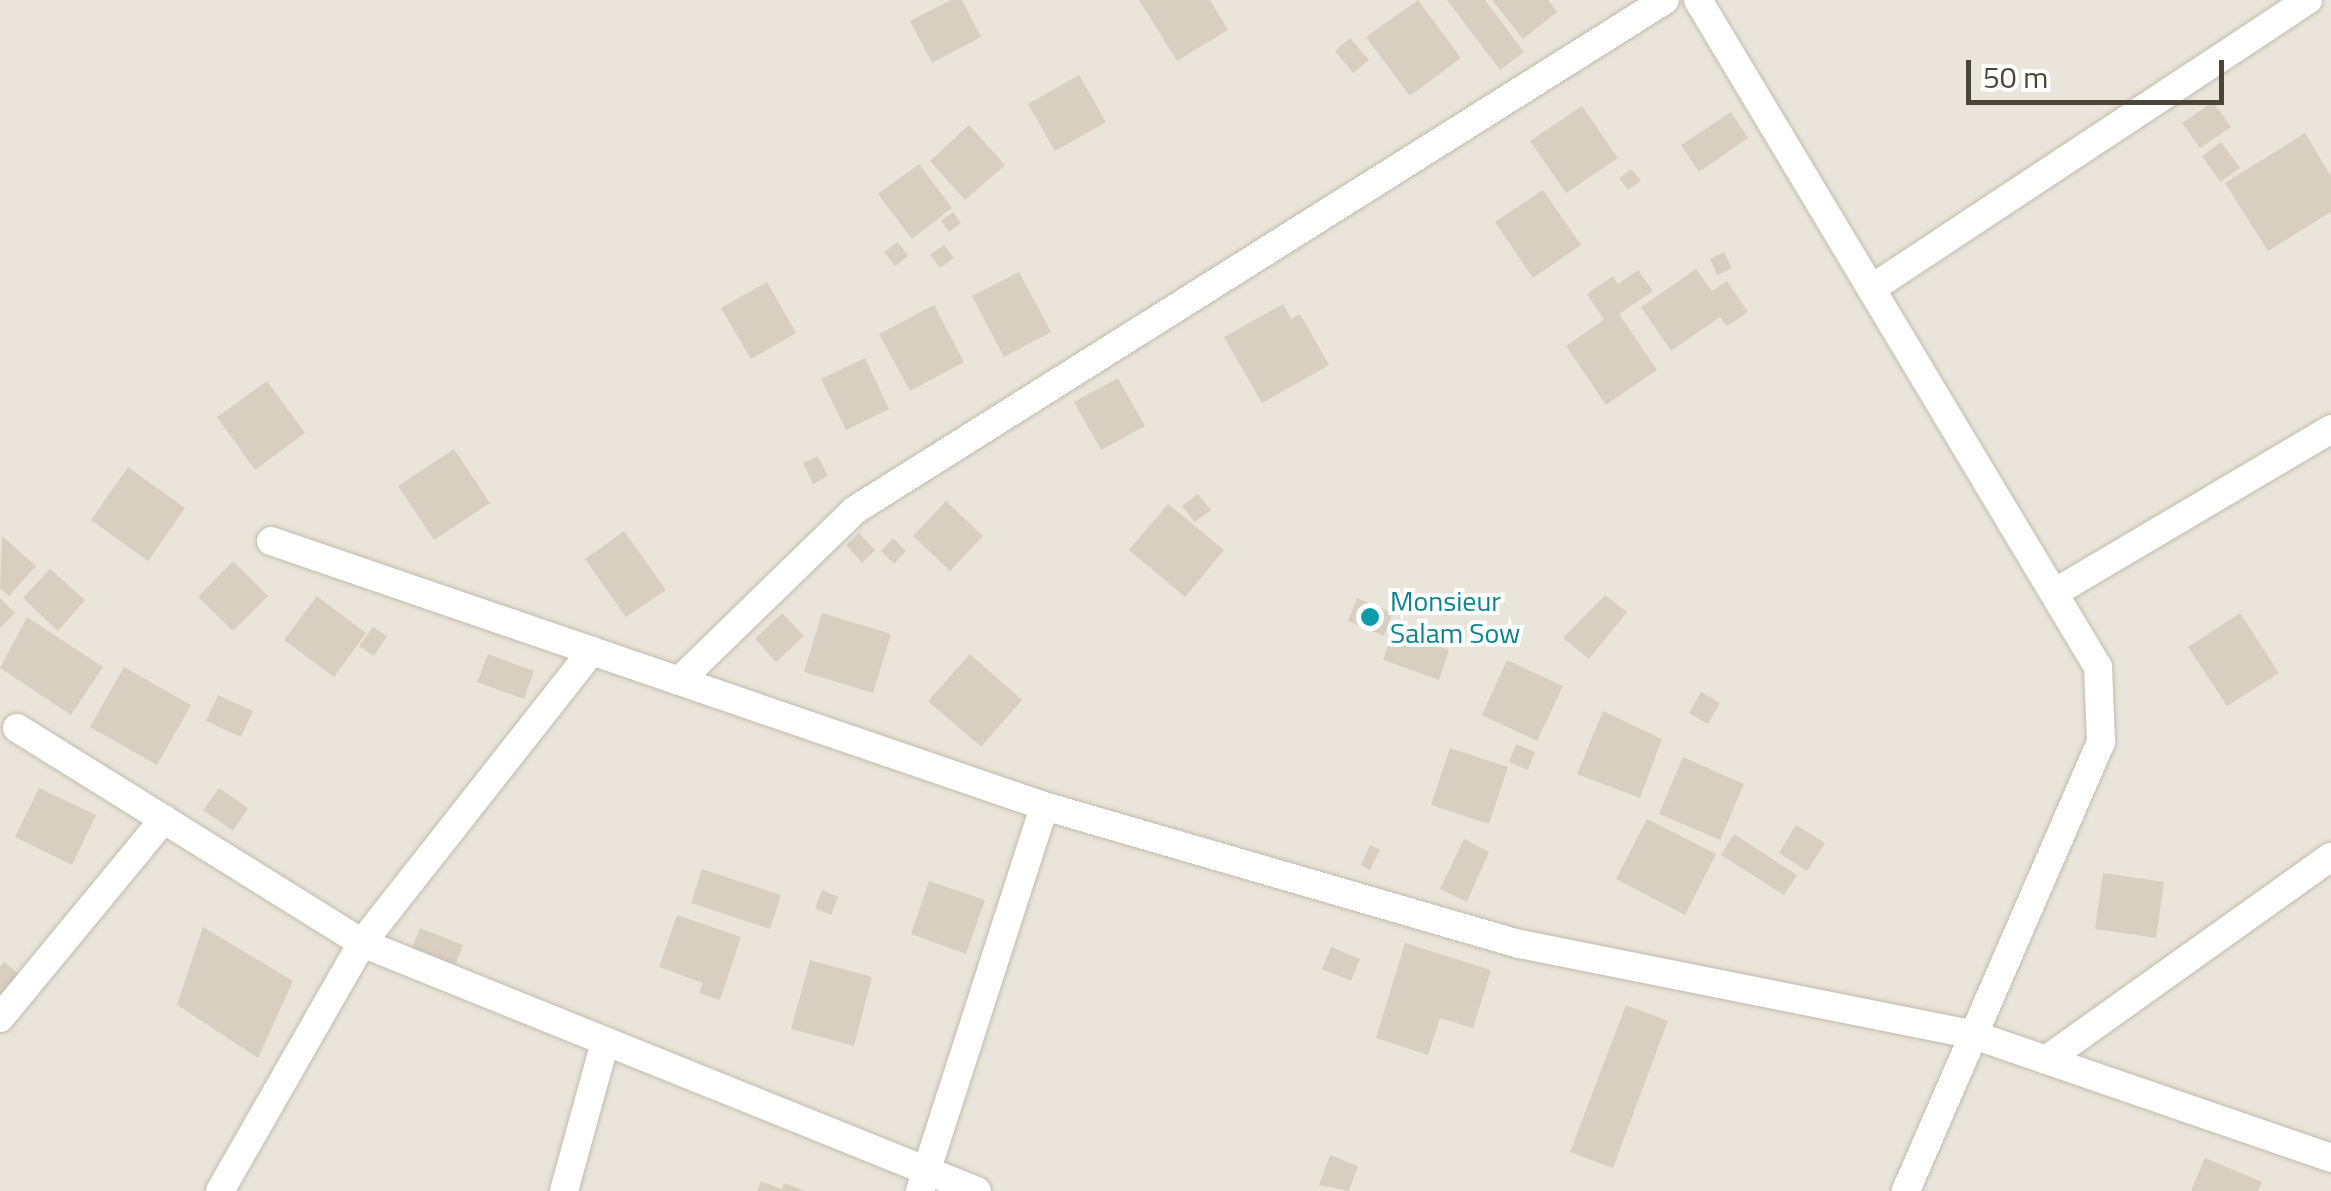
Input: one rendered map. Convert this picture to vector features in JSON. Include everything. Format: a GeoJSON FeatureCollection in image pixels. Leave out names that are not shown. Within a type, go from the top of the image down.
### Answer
{"type":"FeatureCollection","features":[{"type":"Feature","properties":{"kind":"street"},"geometry":{"type":"LineString","coordinates":[[679,681],[855,510],[1665,0]]}},
{"type":"Feature","properties":{"kind":"street"},"geometry":{"type":"LineString","coordinates":[[1698,0],[2098,668],[2100,742],[1906,1191]]}},
{"type":"Feature","properties":{"kind":"street"},"geometry":{"type":"LineString","coordinates":[[1871,289],[2308,0]]}},
{"type":"Feature","properties":{"kind":"street"},"geometry":{"type":"LineString","coordinates":[[2054,593],[2331,429]]}},
{"type":"Feature","properties":{"kind":"street"},"geometry":{"type":"LineString","coordinates":[[271,541],[1044,806],[1520,944],[1974,1035],[2331,1158]]}},
{"type":"Feature","properties":{"kind":"street"},"geometry":{"type":"LineString","coordinates":[[220,1191],[362,943],[592,651]]}},
{"type":"Feature","properties":{"kind":"street"},"geometry":{"type":"LineString","coordinates":[[17,728],[362,943],[606,1042],[924,1181],[977,1191]]}},
{"type":"Feature","properties":{"kind":"street"},"geometry":{"type":"LineString","coordinates":[[924,1181],[1044,806]]}},
{"type":"Feature","properties":{"kind":"street"},"geometry":{"type":"LineString","coordinates":[[0,1018],[164,820]]}},
{"type":"Feature","properties":{"kind":"street"},"geometry":{"type":"LineString","coordinates":[[2046,1060],[2331,857]]}},
{"type":"Feature","properties":{"kind":"street"},"geometry":{"type":"LineString","coordinates":[[564,1191],[606,1042]]}},
{"type":"Feature","properties":{"kind":"shaded area"},"geometry":{"type":"Polygon","coordinates":[[[0,0],[2331,0],[2331,1191],[0,1191],[0,0]]]}},
{"type":"Feature","properties":{"kind":"building"},"geometry":{"type":"Polygon","coordinates":[[[951,0],[962,0],[981,37],[932,63],[910,21],[951,0]]]}},
{"type":"Feature","properties":{"kind":"building"},"geometry":{"type":"Polygon","coordinates":[[[1139,0],[1210,0],[1228,30],[1177,61],[1139,0]]]}},
{"type":"Feature","properties":{"kind":"building"},"geometry":{"type":"Polygon","coordinates":[[[1418,0],[1461,58],[1410,96],[1366,37],[1418,0]]]}},
{"type":"Feature","properties":{"kind":"building"},"geometry":{"type":"Polygon","coordinates":[[[1447,0],[1485,0],[1524,52],[1500,70],[1447,0]]]}},
{"type":"Feature","properties":{"kind":"building"},"geometry":{"type":"Polygon","coordinates":[[[1492,0],[1548,0],[1557,12],[1523,39],[1492,0]]]}},
{"type":"Feature","properties":{"kind":"building"},"geometry":{"type":"Polygon","coordinates":[[[1350,38],[1369,60],[1353,73],[1335,51],[1350,38]]]}},
{"type":"Feature","properties":{"kind":"building"},"geometry":{"type":"Polygon","coordinates":[[[1079,75],[1106,122],[1055,151],[1028,104],[1079,75]]]}},
{"type":"Feature","properties":{"kind":"building"},"geometry":{"type":"Polygon","coordinates":[[[2213,102],[2231,127],[2200,148],[2182,123],[2213,102]]]}},
{"type":"Feature","properties":{"kind":"building"},"geometry":{"type":"Polygon","coordinates":[[[1582,106],[1618,158],[1566,193],[1530,141],[1582,106]]]}},
{"type":"Feature","properties":{"kind":"building"},"geometry":{"type":"Polygon","coordinates":[[[1731,112],[1748,138],[1699,172],[1681,145],[1731,112]]]}},
{"type":"Feature","properties":{"kind":"building"},"geometry":{"type":"Polygon","coordinates":[[[969,125],[1005,165],[965,200],[930,161],[969,125]]]}},
{"type":"Feature","properties":{"kind":"building"},"geometry":{"type":"Polygon","coordinates":[[[2305,133],[2331,176],[2331,212],[2268,251],[2225,183],[2305,133]]]}},
{"type":"Feature","properties":{"kind":"building"},"geometry":{"type":"Polygon","coordinates":[[[2221,142],[2240,168],[2220,182],[2202,156],[2221,142]]]}},
{"type":"Feature","properties":{"kind":"building"},"geometry":{"type":"Polygon","coordinates":[[[919,164],[952,208],[912,239],[878,194],[919,164]]]}},
{"type":"Feature","properties":{"kind":"building"},"geometry":{"type":"Polygon","coordinates":[[[1631,169],[1641,181],[1628,190],[1619,178],[1631,169]]]}},
{"type":"Feature","properties":{"kind":"building"},"geometry":{"type":"Polygon","coordinates":[[[1543,190],[1581,245],[1533,278],[1495,222],[1543,190]]]}},
{"type":"Feature","properties":{"kind":"building"},"geometry":{"type":"Polygon","coordinates":[[[953,212],[961,223],[949,232],[941,221],[953,212]]]}},
{"type":"Feature","properties":{"kind":"building"},"geometry":{"type":"Polygon","coordinates":[[[898,242],[908,256],[895,266],[884,252],[898,242]]]}},
{"type":"Feature","properties":{"kind":"building"},"geometry":{"type":"Polygon","coordinates":[[[944,245],[954,258],[940,268],[930,255],[944,245]]]}},
{"type":"Feature","properties":{"kind":"building"},"geometry":{"type":"Polygon","coordinates":[[[1724,252],[1732,268],[1717,275],[1710,259],[1724,252]]]}},
{"type":"Feature","properties":{"kind":"building"},"geometry":{"type":"Polygon","coordinates":[[[1696,269],[1712,291],[1727,281],[1748,312],[1727,326],[1720,317],[1671,351],[1641,307],[1696,269]]]}},
{"type":"Feature","properties":{"kind":"building"},"geometry":{"type":"Polygon","coordinates":[[[1638,270],[1653,291],[1619,314],[1657,370],[1606,405],[1566,346],[1604,320],[1587,294],[1613,276],[1618,284],[1638,270]]]}},
{"type":"Feature","properties":{"kind":"building"},"geometry":{"type":"Polygon","coordinates":[[[1019,272],[1051,332],[1004,357],[972,296],[1019,272]]]}},
{"type":"Feature","properties":{"kind":"building"},"geometry":{"type":"Polygon","coordinates":[[[767,282],[796,333],[751,359],[721,308],[767,282]]]}},
{"type":"Feature","properties":{"kind":"building"},"geometry":{"type":"Polygon","coordinates":[[[1283,304],[1291,319],[1300,314],[1329,365],[1262,403],[1224,337],[1283,304]]]}},
{"type":"Feature","properties":{"kind":"building"},"geometry":{"type":"Polygon","coordinates":[[[934,305],[964,362],[910,391],[879,334],[934,305]]]}},
{"type":"Feature","properties":{"kind":"building"},"geometry":{"type":"Polygon","coordinates":[[[865,358],[889,409],[846,430],[821,379],[865,358]]]}},
{"type":"Feature","properties":{"kind":"building"},"geometry":{"type":"Polygon","coordinates":[[[1118,378],[1145,426],[1101,450],[1074,402],[1118,378]]]}},
{"type":"Feature","properties":{"kind":"building"},"geometry":{"type":"Polygon","coordinates":[[[267,381],[305,433],[255,470],[217,417],[267,381]]]}},
{"type":"Feature","properties":{"kind":"building"},"geometry":{"type":"Polygon","coordinates":[[[454,449],[490,503],[434,540],[398,486],[454,449]]]}},
{"type":"Feature","properties":{"kind":"building"},"geometry":{"type":"Polygon","coordinates":[[[818,456],[828,476],[813,484],[803,463],[818,456]]]}},
{"type":"Feature","properties":{"kind":"building"},"geometry":{"type":"Polygon","coordinates":[[[128,467],[185,508],[148,561],[91,520],[128,467]]]}},
{"type":"Feature","properties":{"kind":"building"},"geometry":{"type":"Polygon","coordinates":[[[1198,494],[1211,510],[1195,522],[1182,506],[1198,494]]]}},
{"type":"Feature","properties":{"kind":"building"},"geometry":{"type":"Polygon","coordinates":[[[946,501],[983,536],[950,571],[913,536],[946,501]]]}},
{"type":"Feature","properties":{"kind":"building"},"geometry":{"type":"Polygon","coordinates":[[[1168,504],[1224,550],[1185,597],[1129,550],[1168,504]]]}},
{"type":"Feature","properties":{"kind":"building"},"geometry":{"type":"Polygon","coordinates":[[[624,531],[666,590],[626,617],[585,559],[624,531]]]}},
{"type":"Feature","properties":{"kind":"building"},"geometry":{"type":"Polygon","coordinates":[[[859,533],[875,550],[862,563],[846,545],[859,533]]]}},
{"type":"Feature","properties":{"kind":"building"},"geometry":{"type":"Polygon","coordinates":[[[2,536],[36,566],[9,596],[0,588],[2,536]]]}},
{"type":"Feature","properties":{"kind":"building"},"geometry":{"type":"Polygon","coordinates":[[[893,538],[906,551],[894,564],[881,551],[893,538]]]}},
{"type":"Feature","properties":{"kind":"building"},"geometry":{"type":"Polygon","coordinates":[[[233,561],[268,596],[233,631],[198,597],[233,561]]]}},
{"type":"Feature","properties":{"kind":"building"},"geometry":{"type":"Polygon","coordinates":[[[50,569],[85,600],[58,631],[23,598],[50,569]]]}},
{"type":"Feature","properties":{"kind":"building"},"geometry":{"type":"Polygon","coordinates":[[[1605,595],[1627,612],[1589,659],[1563,638],[1605,595]]]}},
{"type":"Feature","properties":{"kind":"building"},"geometry":{"type":"Polygon","coordinates":[[[317,596],[366,633],[334,677],[284,640],[317,596]]]}},
{"type":"Feature","properties":{"kind":"building"},"geometry":{"type":"Polygon","coordinates":[[[0,598],[15,613],[0,628],[0,598]]]}},
{"type":"Feature","properties":{"kind":"building","name":"Monsieur Salam Sow"},"geometry":{"type":"Polygon","coordinates":[[[1357,598],[1393,613],[1384,636],[1348,621],[1357,598]]]}},
{"type":"Feature","properties":{"kind":"building"},"geometry":{"type":"Polygon","coordinates":[[[782,613],[804,636],[776,662],[755,639],[782,613]]]}},
{"type":"Feature","properties":{"kind":"building"},"geometry":{"type":"Polygon","coordinates":[[[822,613],[891,634],[873,693],[804,672],[822,613]]]}},
{"type":"Feature","properties":{"kind":"building"},"geometry":{"type":"Polygon","coordinates":[[[2240,613],[2279,673],[2227,706],[2188,647],[2240,613]]]}},
{"type":"Feature","properties":{"kind":"building"},"geometry":{"type":"Polygon","coordinates":[[[27,617],[103,667],[71,715],[0,668],[27,617]]]}},
{"type":"Feature","properties":{"kind":"building"},"geometry":{"type":"Polygon","coordinates":[[[373,627],[387,636],[374,656],[359,646],[373,627]]]}},
{"type":"Feature","properties":{"kind":"building"},"geometry":{"type":"Polygon","coordinates":[[[1393,630],[1449,650],[1439,680],[1383,660],[1393,630]]]}},
{"type":"Feature","properties":{"kind":"building"},"geometry":{"type":"Polygon","coordinates":[[[488,654],[534,671],[524,699],[477,682],[488,654]]]}},
{"type":"Feature","properties":{"kind":"building"},"geometry":{"type":"Polygon","coordinates":[[[970,654],[1022,700],[981,747],[928,701],[970,654]]]}},
{"type":"Feature","properties":{"kind":"building"},"geometry":{"type":"Polygon","coordinates":[[[1507,660],[1563,686],[1537,741],[1482,715],[1507,660]]]}},
{"type":"Feature","properties":{"kind":"building"},"geometry":{"type":"Polygon","coordinates":[[[124,667],[191,705],[157,765],[90,727],[124,667]]]}},
{"type":"Feature","properties":{"kind":"building"},"geometry":{"type":"Polygon","coordinates":[[[1701,692],[1720,703],[1708,724],[1689,713],[1701,692]]]}},
{"type":"Feature","properties":{"kind":"building"},"geometry":{"type":"Polygon","coordinates":[[[218,695],[253,711],[241,737],[206,721],[218,695]]]}},
{"type":"Feature","properties":{"kind":"building"},"geometry":{"type":"Polygon","coordinates":[[[1603,711],[1662,739],[1640,798],[1577,774],[1603,711]]]}},
{"type":"Feature","properties":{"kind":"building"},"geometry":{"type":"Polygon","coordinates":[[[1516,744],[1535,752],[1528,770],[1509,762],[1516,744]]]}},
{"type":"Feature","properties":{"kind":"building"},"geometry":{"type":"Polygon","coordinates":[[[1450,748],[1508,767],[1489,824],[1431,805],[1450,748]]]}},
{"type":"Feature","properties":{"kind":"building"},"geometry":{"type":"Polygon","coordinates":[[[1683,757],[1744,784],[1720,840],[1659,814],[1683,757]]]}},
{"type":"Feature","properties":{"kind":"building"},"geometry":{"type":"Polygon","coordinates":[[[39,788],[96,815],[72,865],[15,837],[39,788]]]}},
{"type":"Feature","properties":{"kind":"building"},"geometry":{"type":"Polygon","coordinates":[[[219,788],[248,808],[233,831],[203,810],[219,788]]]}},
{"type":"Feature","properties":{"kind":"building"},"geometry":{"type":"Polygon","coordinates":[[[1647,819],[1716,854],[1685,915],[1616,879],[1647,819]]]}},
{"type":"Feature","properties":{"kind":"building"},"geometry":{"type":"Polygon","coordinates":[[[1796,825],[1825,843],[1807,871],[1779,853],[1796,825]]]}},
{"type":"Feature","properties":{"kind":"building"},"geometry":{"type":"Polygon","coordinates":[[[1734,834],[1797,875],[1784,895],[1721,855],[1734,834]]]}},
{"type":"Feature","properties":{"kind":"building"},"geometry":{"type":"Polygon","coordinates":[[[1464,839],[1489,852],[1467,902],[1440,889],[1464,839]]]}},
{"type":"Feature","properties":{"kind":"building"},"geometry":{"type":"Polygon","coordinates":[[[1370,845],[1380,850],[1370,870],[1361,865],[1370,845]]]}},
{"type":"Feature","properties":{"kind":"building"},"geometry":{"type":"Polygon","coordinates":[[[702,869],[781,895],[770,929],[691,903],[702,869]]]}},
{"type":"Feature","properties":{"kind":"building"},"geometry":{"type":"Polygon","coordinates":[[[2103,873],[2164,882],[2156,938],[2095,929],[2103,873]]]}},
{"type":"Feature","properties":{"kind":"building"},"geometry":{"type":"Polygon","coordinates":[[[929,881],[985,900],[966,954],[911,934],[929,881]]]}},
{"type":"Feature","properties":{"kind":"building"},"geometry":{"type":"Polygon","coordinates":[[[822,890],[838,897],[831,915],[815,908],[822,890]]]}},
{"type":"Feature","properties":{"kind":"building"},"geometry":{"type":"Polygon","coordinates":[[[677,915],[741,937],[720,1000],[699,993],[703,983],[659,967],[677,915]]]}},
{"type":"Feature","properties":{"kind":"building"},"geometry":{"type":"Polygon","coordinates":[[[203,927],[293,981],[258,1058],[177,1005],[203,927]]]}},
{"type":"Feature","properties":{"kind":"building"},"geometry":{"type":"Polygon","coordinates":[[[420,928],[463,945],[454,968],[411,950],[420,928]]]}},
{"type":"Feature","properties":{"kind":"building"},"geometry":{"type":"Polygon","coordinates":[[[1405,943],[1491,970],[1473,1028],[1440,1018],[1428,1055],[1376,1038],[1405,943]]]}},
{"type":"Feature","properties":{"kind":"building"},"geometry":{"type":"Polygon","coordinates":[[[1331,947],[1360,959],[1351,981],[1322,969],[1331,947]]]}},
{"type":"Feature","properties":{"kind":"building"},"geometry":{"type":"Polygon","coordinates":[[[810,960],[872,977],[854,1046],[791,1029],[810,960]]]}},
{"type":"Feature","properties":{"kind":"building"},"geometry":{"type":"Polygon","coordinates":[[[4,962],[25,979],[0,1011],[0,967],[4,962]]]}},
{"type":"Feature","properties":{"kind":"building"},"geometry":{"type":"Polygon","coordinates":[[[1626,1005],[1668,1021],[1613,1168],[1570,1152],[1626,1005]]]}},
{"type":"Feature","properties":{"kind":"building"},"geometry":{"type":"Polygon","coordinates":[[[1330,1155],[1358,1166],[1349,1191],[1319,1185],[1330,1155]]]}},
{"type":"Feature","properties":{"kind":"building"},"geometry":{"type":"Polygon","coordinates":[[[2205,1158],[2262,1182],[2258,1191],[2191,1191],[2205,1158]]]}},
{"type":"Feature","properties":{"kind":"building"},"geometry":{"type":"Polygon","coordinates":[[[761,1181],[782,1189],[784,1183],[805,1191],[757,1191],[761,1181]]]}},
{"type":"Feature","properties":{"kind":"place","name":"Monsieur Salam Sow"},"geometry":{"type":"Point","coordinates":[1370,617]}}]}
